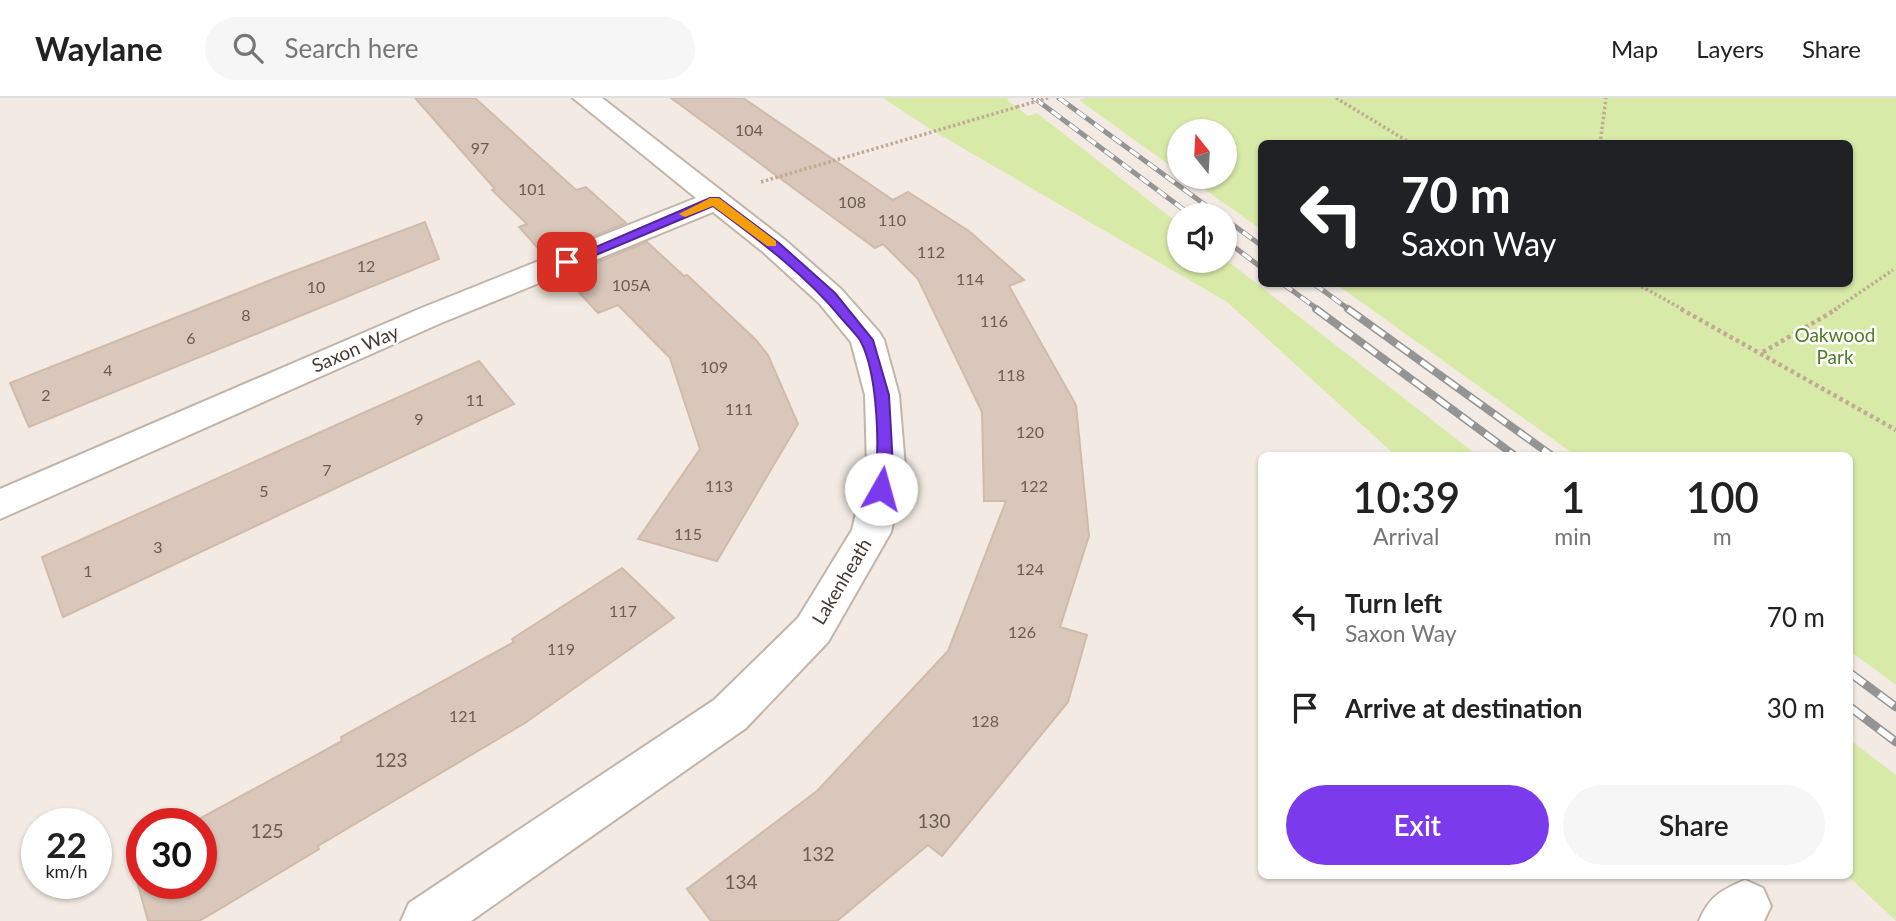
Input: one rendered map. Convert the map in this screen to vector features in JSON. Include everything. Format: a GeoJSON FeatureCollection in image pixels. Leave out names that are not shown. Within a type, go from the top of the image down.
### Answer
{"type":"FeatureCollection","features":[{"type":"Feature","properties":{"kind":"street","name":"Lakenheath"},"geometry":{"type":"LineString","coordinates":[[427,921],[730,714],[813,630],[871,532],[886,467],[882,395],[867,340],[830,296],[774,246],[586,98]]}},
{"type":"Feature","properties":{"kind":"street","name":"Saxon Way"},"geometry":{"type":"LineString","coordinates":[[0,505],[225,404],[715,201]]}},
{"type":"Feature","properties":{"kind":"path"},"geometry":{"type":"LineString","coordinates":[[715,201],[789,173],[1048,98]]}},
{"type":"Feature","properties":{"kind":"path"},"geometry":{"type":"LineString","coordinates":[[1336,98],[1405,140]]}},
{"type":"Feature","properties":{"kind":"path"},"geometry":{"type":"LineString","coordinates":[[1601,140],[1606,98]]}},
{"type":"Feature","properties":{"kind":"path"},"geometry":{"type":"LineString","coordinates":[[1762,352],[1836,309],[1893,270]]}},
{"type":"Feature","properties":{"kind":"path"},"geometry":{"type":"LineString","coordinates":[[1642,287],[1762,352],[1896,430]]}},
{"type":"Feature","properties":{"kind":"green space"},"geometry":{"type":"Polygon","coordinates":[[[883,98],[1010,98],[1007,100],[1028,116],[1037,113],[1167,215],[1167,267],[935,132],[883,98]]]}},
{"type":"Feature","properties":{"kind":"green space","name":"Oakwood Park"},"geometry":{"type":"Polygon","coordinates":[[[1896,98],[1896,685],[1853,653],[1853,452],[1571,452],[1340,287],[1853,287],[1853,140],[1258,140],[1258,227],[1237,212],[1237,203],[1224,203],[1204,189],[1237,189],[1237,119],[1167,119],[1167,163],[1079,100],[1896,98]]]}},
{"type":"Feature","properties":{"kind":"green space"},"geometry":{"type":"Polygon","coordinates":[[[1237,268],[1473,452],[1392,452],[1227,302],[1177,273],[1237,273],[1237,268]]]}},
{"type":"Feature","properties":{"kind":"green space"},"geometry":{"type":"Polygon","coordinates":[[[1853,742],[1896,775],[1896,921],[1851,879],[1853,742]]]}},
{"type":"Feature","properties":{"kind":"building"},"geometry":{"type":"Polygon","coordinates":[[[415,98],[475,98],[576,190],[586,187],[626,223],[545,256],[519,227],[527,224],[492,190],[495,189],[415,98]]]}},
{"type":"Feature","properties":{"kind":"building"},"geometry":{"type":"Polygon","coordinates":[[[671,98],[743,98],[893,200],[908,192],[969,231],[1024,280],[1009,286],[1076,405],[1089,536],[1060,627],[1087,635],[1068,702],[942,856],[928,845],[837,921],[711,921],[687,889],[817,791],[948,651],[1006,501],[984,501],[982,412],[918,279],[883,244],[875,248],[671,98]]]}},
{"type":"Feature","properties":{"kind":"building"},"geometry":{"type":"Polygon","coordinates":[[[425,222],[439,259],[29,427],[10,383],[425,222]]]}},
{"type":"Feature","properties":{"kind":"building"},"geometry":{"type":"Polygon","coordinates":[[[647,242],[684,276],[687,275],[756,340],[768,355],[798,424],[717,561],[638,539],[700,449],[670,358],[618,305],[598,313],[564,276],[647,242]]]}},
{"type":"Feature","properties":{"kind":"building"},"geometry":{"type":"Polygon","coordinates":[[[479,361],[514,404],[63,617],[42,557],[479,361]]]}},
{"type":"Feature","properties":{"kind":"building"},"geometry":{"type":"Polygon","coordinates":[[[622,568],[674,618],[525,723],[318,846],[319,849],[220,909],[199,921],[148,921],[142,899],[217,899],[217,809],[342,741],[341,737],[514,642],[512,639],[622,568]]]}},
{"type":"Feature","properties":{"kind":"railway"},"geometry":{"type":"LineString","coordinates":[[1034,98],[1175,203]]}},
{"type":"Feature","properties":{"kind":"railway"},"geometry":{"type":"LineString","coordinates":[[1059,98],[1203,203]]}},
{"type":"Feature","properties":{"kind":"railway"},"geometry":{"type":"LineString","coordinates":[[1237,228],[1258,243]]}},
{"type":"Feature","properties":{"kind":"railway"},"geometry":{"type":"LineString","coordinates":[[1237,249],[1258,265]]}},
{"type":"Feature","properties":{"kind":"railway"},"geometry":{"type":"LineString","coordinates":[[1287,287],[1319,310]]}},
{"type":"Feature","properties":{"kind":"railway"},"geometry":{"type":"LineString","coordinates":[[1318,287],[1350,310]]}},
{"type":"Feature","properties":{"kind":"railway"},"geometry":{"type":"LineString","coordinates":[[1316,309],[1510,452]]}},
{"type":"Feature","properties":{"kind":"railway"},"geometry":{"type":"LineString","coordinates":[[1348,309],[1547,452]]}},
{"type":"Feature","properties":{"kind":"railway"},"geometry":{"type":"LineString","coordinates":[[1853,675],[1896,707]]}},
{"type":"Feature","properties":{"kind":"railway"},"geometry":{"type":"LineString","coordinates":[[1853,709],[1896,742]]}},
{"type":"Feature","properties":{"kind":"slow traffic"},"geometry":{"type":"LineString","coordinates":[[685,214],[715,201],[772,243]]}},
{"type":"Feature","properties":{"kind":"route"},"geometry":{"type":"LineString","coordinates":[[567,262],[715,201],[774,246],[830,296],[867,340],[882,395],[886,467],[881,489]]}}]}
